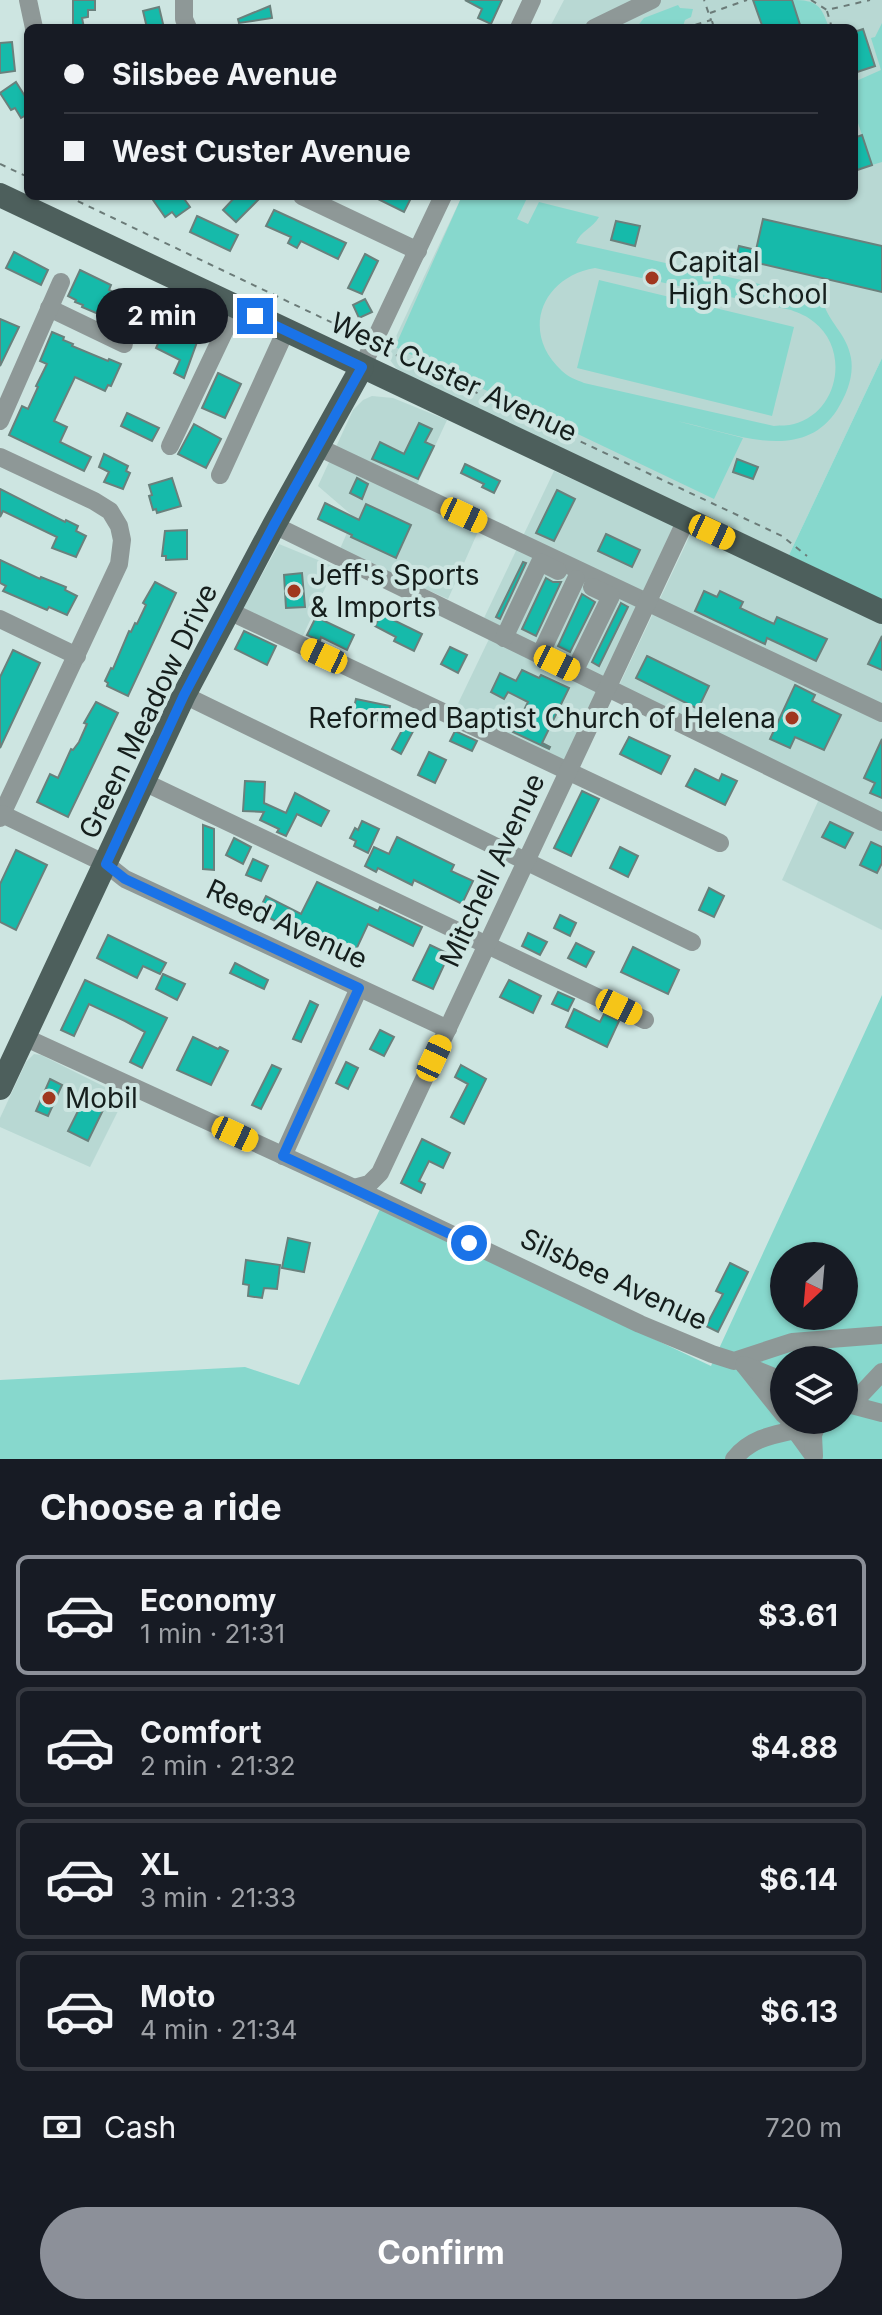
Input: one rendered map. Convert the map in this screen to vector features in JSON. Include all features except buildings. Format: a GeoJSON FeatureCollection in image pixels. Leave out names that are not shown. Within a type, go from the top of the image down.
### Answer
{"type":"FeatureCollection","features":[{"type":"Feature","properties":{"kind":"main road","name":"West Custer Avenue"},"geometry":{"type":"LineString","coordinates":[[0,195],[882,612]]}},
{"type":"Feature","properties":{"kind":"main road","name":"Green Meadow Drive"},"geometry":{"type":"LineString","coordinates":[[0,1088],[184,695],[362,367]]}},
{"type":"Feature","properties":{"kind":"street"},"geometry":{"type":"LineString","coordinates":[[28,0],[33,24]]}},
{"type":"Feature","properties":{"kind":"street"},"geometry":{"type":"LineString","coordinates":[[184,0],[186,24]]}},
{"type":"Feature","properties":{"kind":"street"},"geometry":{"type":"LineString","coordinates":[[521,24],[532,0]]}},
{"type":"Feature","properties":{"kind":"street"},"geometry":{"type":"LineString","coordinates":[[602,24],[652,0]]}},
{"type":"Feature","properties":{"kind":"street"},"geometry":{"type":"LineString","coordinates":[[310,200],[418,251]]}},
{"type":"Feature","properties":{"kind":"street"},"geometry":{"type":"LineString","coordinates":[[362,367],[441,200]]}},
{"type":"Feature","properties":{"kind":"street"},"geometry":{"type":"LineString","coordinates":[[0,421],[61,282]]}},
{"type":"Feature","properties":{"kind":"street"},"geometry":{"type":"LineString","coordinates":[[170,446],[236,307]]}},
{"type":"Feature","properties":{"kind":"street"},"geometry":{"type":"LineString","coordinates":[[49,308],[124,344]]}},
{"type":"Feature","properties":{"kind":"street"},"geometry":{"type":"LineString","coordinates":[[220,475],[286,330]]}},
{"type":"Feature","properties":{"kind":"street"},"geometry":{"type":"LineString","coordinates":[[318,447],[882,713]]}},
{"type":"Feature","properties":{"kind":"street"},"geometry":{"type":"LineString","coordinates":[[0,457],[110,511],[119,526],[122,540],[119,564],[1,816]]}},
{"type":"Feature","properties":{"kind":"street","name":"Mitchell Avenue"},"geometry":{"type":"LineString","coordinates":[[354,1188],[369,1184],[380,1173],[686,520]]}},
{"type":"Feature","properties":{"kind":"street"},"geometry":{"type":"LineString","coordinates":[[274,525],[882,822]]}},
{"type":"Feature","properties":{"kind":"street"},"geometry":{"type":"LineString","coordinates":[[504,638],[540,562],[611,596],[574,672]]}},
{"type":"Feature","properties":{"kind":"street"},"geometry":{"type":"LineString","coordinates":[[540,655],[576,579]]}},
{"type":"Feature","properties":{"kind":"street"},"geometry":{"type":"LineString","coordinates":[[229,611],[720,843]]}},
{"type":"Feature","properties":{"kind":"street"},"geometry":{"type":"LineString","coordinates":[[0,619],[77,656]]}},
{"type":"Feature","properties":{"kind":"street"},"geometry":{"type":"LineString","coordinates":[[184,695],[692,942]]}},
{"type":"Feature","properties":{"kind":"street"},"geometry":{"type":"LineString","coordinates":[[144,782],[645,1020]]}},
{"type":"Feature","properties":{"kind":"street","name":"Reed Avenue"},"geometry":{"type":"LineString","coordinates":[[1,816],[106,864],[125,879],[448,1029]]}},
{"type":"Feature","properties":{"kind":"street"},"geometry":{"type":"LineString","coordinates":[[283,1156],[359,988]]}},
{"type":"Feature","properties":{"kind":"street","name":"Silsbee Avenue"},"geometry":{"type":"LineString","coordinates":[[24,1037],[354,1188],[640,1324],[770,1375]]}},
{"type":"Feature","properties":{"kind":"street"},"geometry":{"type":"LineString","coordinates":[[770,1400],[739,1363],[792,1342],[882,1335]]}},
{"type":"Feature","properties":{"kind":"street"},"geometry":{"type":"LineString","coordinates":[[858,1395],[882,1372]]}},
{"type":"Feature","properties":{"kind":"street"},"geometry":{"type":"LineString","coordinates":[[858,1407],[882,1413]]}},
{"type":"Feature","properties":{"kind":"street"},"geometry":{"type":"LineString","coordinates":[[734,1459],[746,1445],[770,1433]]}},
{"type":"Feature","properties":{"kind":"street"},"geometry":{"type":"LineString","coordinates":[[798,1434],[814,1457]]}},
{"type":"Feature","properties":{"kind":"street"},"geometry":{"type":"LineString","coordinates":[[813,1434],[814,1457]]}},
{"type":"Feature","properties":{"kind":"path"},"geometry":{"type":"LineString","coordinates":[[704,0],[712,24]]}},
{"type":"Feature","properties":{"kind":"path"},"geometry":{"type":"LineString","coordinates":[[709,13],[747,0]]}},
{"type":"Feature","properties":{"kind":"path"},"geometry":{"type":"LineString","coordinates":[[811,0],[827,10],[831,24]]}},
{"type":"Feature","properties":{"kind":"path"},"geometry":{"type":"LineString","coordinates":[[827,10],[870,0]]}},
{"type":"Feature","properties":{"kind":"path"},"geometry":{"type":"LineString","coordinates":[[698,24],[711,20]]}},
{"type":"Feature","properties":{"kind":"path"},"geometry":{"type":"LineString","coordinates":[[0,164],[24,175]]}},
{"type":"Feature","properties":{"kind":"path"},"geometry":{"type":"LineString","coordinates":[[75,200],[359,336]]}},
{"type":"Feature","properties":{"kind":"path"},"geometry":{"type":"LineString","coordinates":[[396,355],[782,536],[810,558]]}},
{"type":"Feature","properties":{"kind":"shaded area","name":"Capital High School"},"geometry":{"type":"Polygon","coordinates":[[[564,0],[882,0],[882,358],[789,555],[405,374],[390,360],[392,345],[460,200],[858,200],[858,24],[552,23],[564,0]]]}},
{"type":"Feature","properties":{"kind":"shaded area"},"geometry":{"type":"Polygon","coordinates":[[[792,0],[817,5],[827,24],[800,24],[792,0]]]}},
{"type":"Feature","properties":{"kind":"shaded area"},"geometry":{"type":"Polygon","coordinates":[[[678,5],[693,9],[691,17],[684,24],[639,24],[644,18],[678,5]]]}},
{"type":"Feature","properties":{"kind":"shaded area"},"geometry":{"type":"Polygon","coordinates":[[[882,23],[882,162],[872,165],[858,123],[858,80],[881,70],[871,38],[875,37],[882,23]]]}},
{"type":"Feature","properties":{"kind":"shaded area"},"geometry":{"type":"Polygon","coordinates":[[[460,200],[526,200],[517,219],[528,224],[539,202],[599,217],[576,243],[822,298],[849,349],[851,378],[837,410],[822,427],[804,437],[784,441],[741,437],[677,421],[743,438],[714,499],[395,347],[460,200]],[[595,268],[576,273],[561,283],[542,309],[540,324],[542,340],[549,356],[564,373],[584,383],[774,426],[792,425],[809,417],[830,394],[834,379],[832,348],[825,334],[803,315],[595,268]]]}},
{"type":"Feature","properties":{"kind":"shaded area"},"geometry":{"type":"Polygon","coordinates":[[[599,280],[794,327],[772,416],[577,368],[599,280]]]}},
{"type":"Feature","properties":{"kind":"shaded area"},"geometry":{"type":"Polygon","coordinates":[[[882,358],[882,600],[789,555],[882,358]]]}},
{"type":"Feature","properties":{"kind":"shaded area"},"geometry":{"type":"Polygon","coordinates":[[[372,396],[393,398],[447,420],[416,487],[484,518],[448,599],[339,551],[354,517],[318,486],[353,410],[372,396]]]}},
{"type":"Feature","properties":{"kind":"shaded area"},"geometry":{"type":"Polygon","coordinates":[[[554,471],[673,524],[676,532],[605,678],[484,618],[554,471]]]}},
{"type":"Feature","properties":{"kind":"shaded area"},"geometry":{"type":"Polygon","coordinates":[[[692,531],[882,621],[882,930],[782,880],[820,797],[616,692],[692,531]]]}},
{"type":"Feature","properties":{"kind":"shaded area"},"geometry":{"type":"Polygon","coordinates":[[[279,544],[335,567],[299,644],[239,616],[279,544]]]}},
{"type":"Feature","properties":{"kind":"shaded area"},"geometry":{"type":"Polygon","coordinates":[[[489,639],[599,693],[564,768],[452,716],[489,639]]]}},
{"type":"Feature","properties":{"kind":"shaded area"},"geometry":{"type":"Polygon","coordinates":[[[882,995],[882,1459],[0,1459],[0,1380],[245,1367],[299,1385],[380,1209],[711,1366],[882,995]]]}},
{"type":"Feature","properties":{"kind":"shaded area"},"geometry":{"type":"Polygon","coordinates":[[[34,1054],[125,1097],[90,1167],[0,1127],[0,1118],[26,1062],[34,1054]]]}},
{"type":"Feature","properties":{"kind":"place","name":"Capital High School"},"geometry":{"type":"Point","coordinates":[652,278]}},
{"type":"Feature","properties":{"kind":"place","name":"Jeff's Sports & Imports"},"geometry":{"type":"Point","coordinates":[294,591]}},
{"type":"Feature","properties":{"kind":"place","name":"Reformed Baptist Church of Helena"},"geometry":{"type":"Point","coordinates":[792,718]}},
{"type":"Feature","properties":{"kind":"place","name":"Mobil"},"geometry":{"type":"Point","coordinates":[49,1098]}},
{"type":"Feature","properties":{"kind":"route"},"geometry":{"type":"LineString","coordinates":[[255,316],[362,367],[184,695],[106,864],[125,879],[359,988],[283,1156],[469,1243]]}}]}
